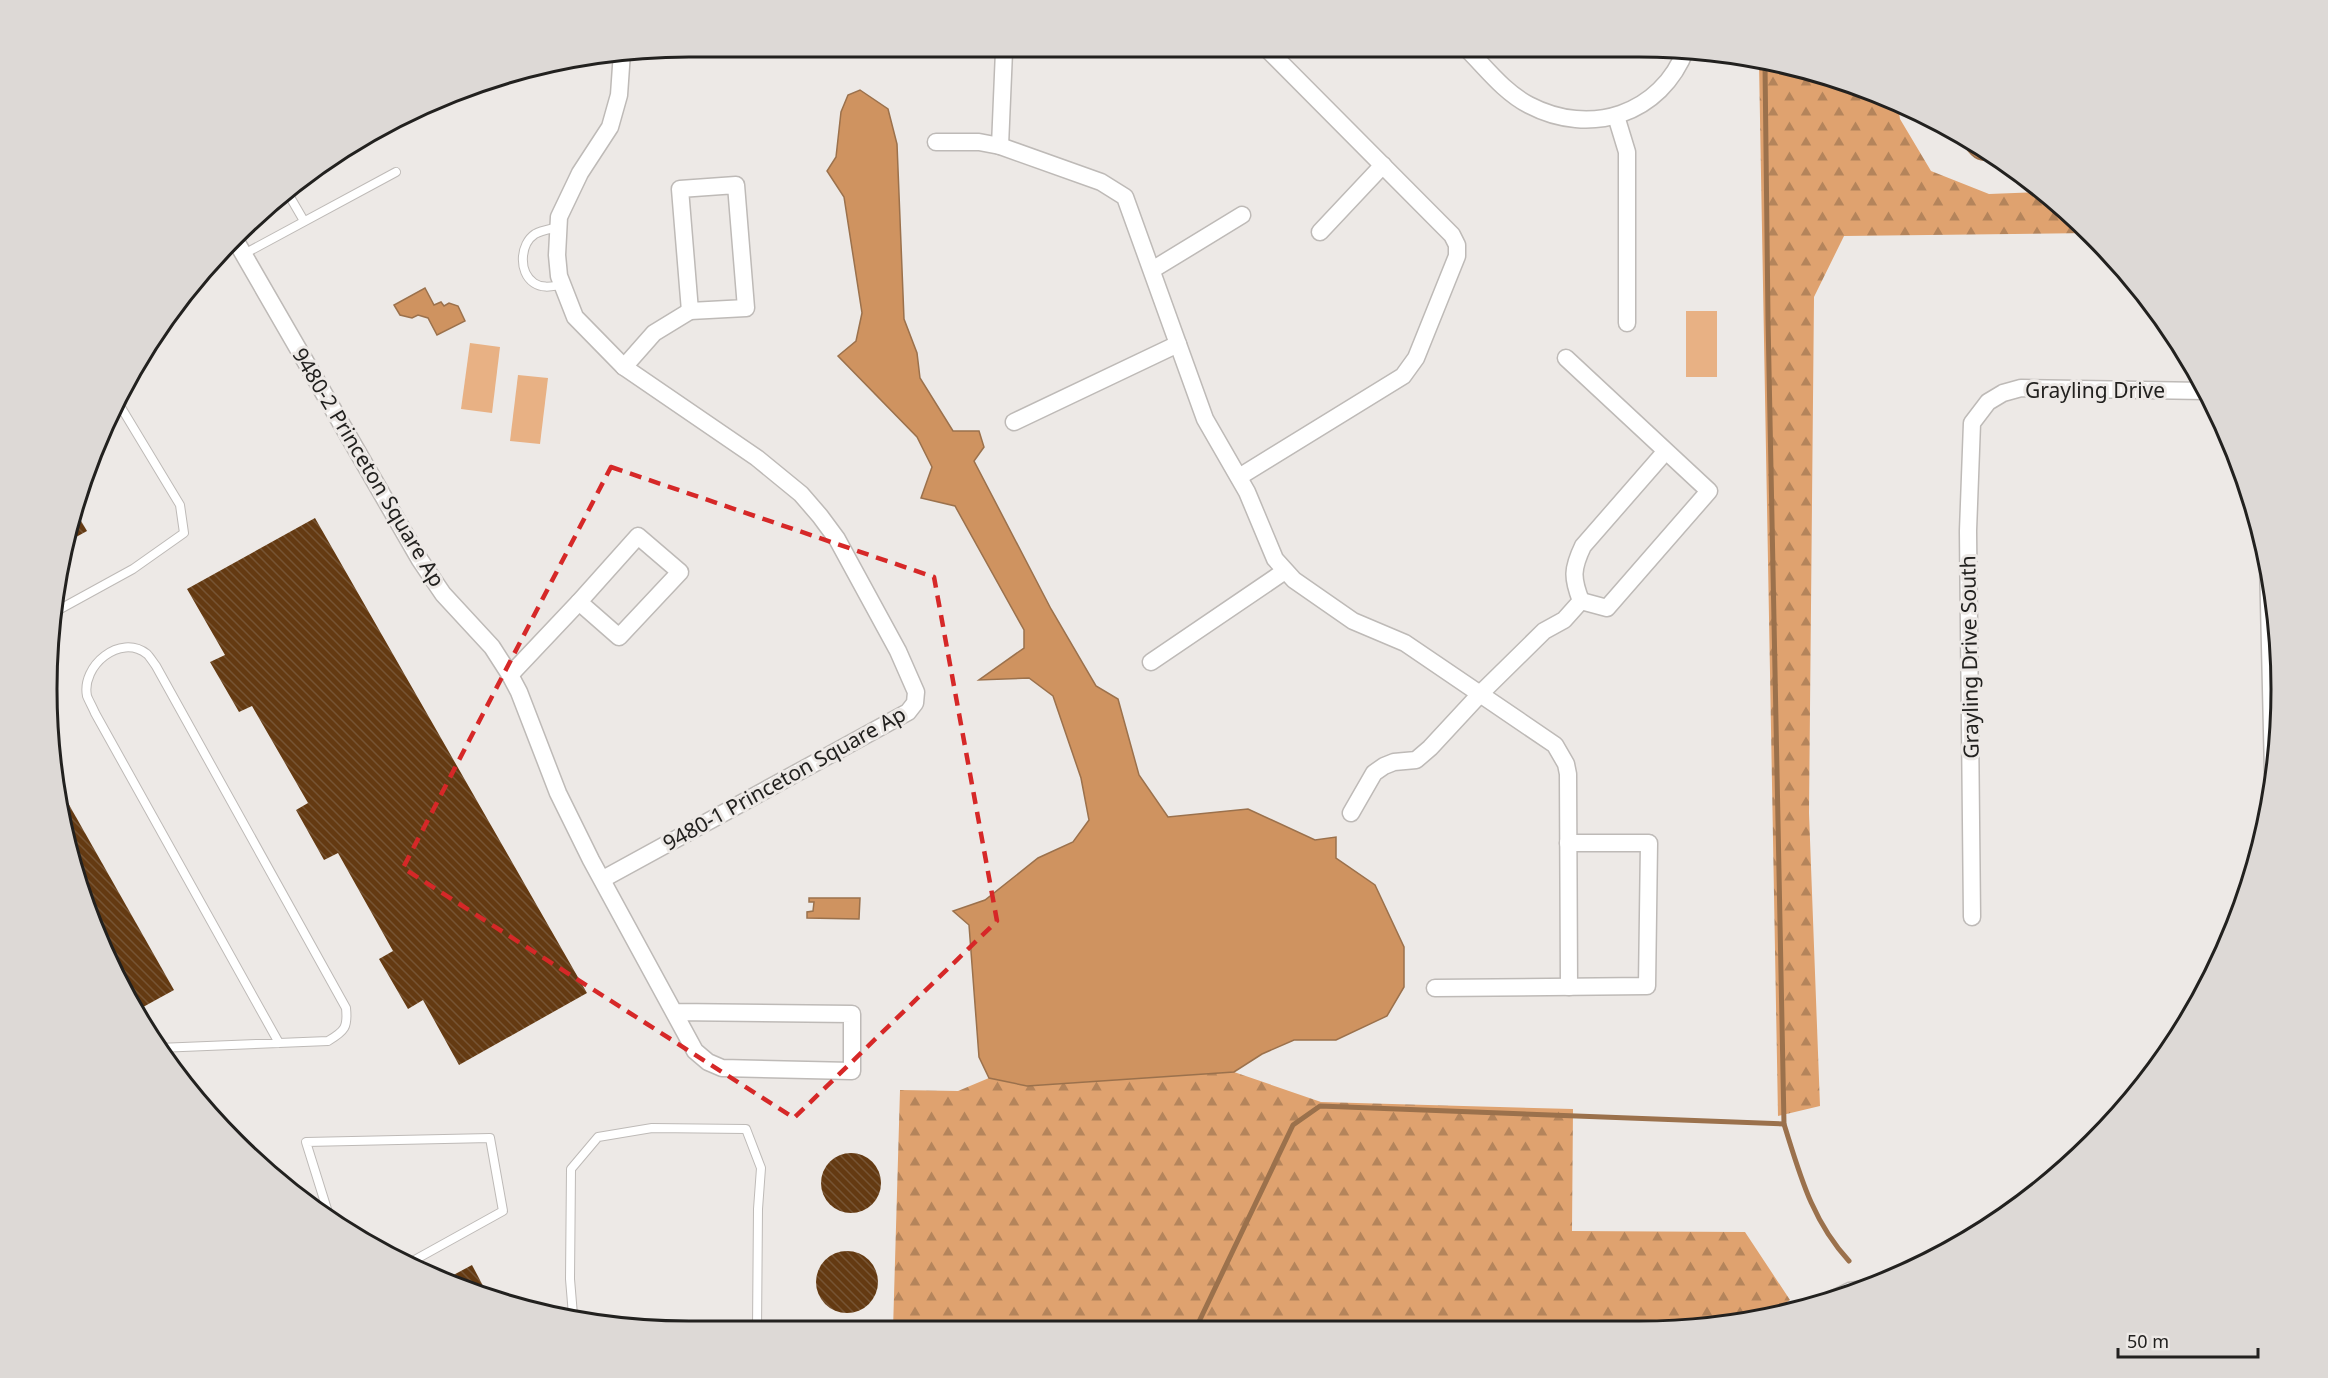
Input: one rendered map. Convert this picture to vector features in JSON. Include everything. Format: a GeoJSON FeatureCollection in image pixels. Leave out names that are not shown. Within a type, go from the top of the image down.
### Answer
{"type":"FeatureCollection","features":[{"type":"Feature","properties":{"kind":"street"},"geometry":{"type":"LineString","coordinates":[[1000,146],[1004,57]]}},
{"type":"Feature","properties":{"kind":"street"},"geometry":{"type":"LineString","coordinates":[[1239,477],[1403,376],[1416,358],[1457,256],[1457,245],[1452,235],[1274,57]]}},
{"type":"Feature","properties":{"kind":"street"},"geometry":{"type":"LineString","coordinates":[[1475,57],[1512,94],[1529,105],[1552,114],[1579,119],[1616,116],[1634,109],[1668,83],[1681,58]]}},
{"type":"Feature","properties":{"kind":"street","name":"9480-1 Princeton Square Ap"},"geometry":{"type":"LineString","coordinates":[[603,879],[908,712],[915,703],[916,692],[898,651],[837,539],[801,494],[757,458],[624,367],[575,317],[562,285],[556,255],[559,217],[564,202],[610,127],[619,95],[621,61]]}},
{"type":"Feature","properties":{"kind":"street"},"geometry":{"type":"LineString","coordinates":[[1616,116],[1627,152],[1627,323]]}},
{"type":"Feature","properties":{"kind":"street"},"geometry":{"type":"LineString","coordinates":[[936,142],[979,142],[1000,146],[1101,182],[1125,197],[1205,419],[1239,477],[1271,552],[1285,571],[1353,621],[1405,643],[1555,745],[1566,764],[1568,774],[1569,987]]}},
{"type":"Feature","properties":{"kind":"street"},"geometry":{"type":"LineString","coordinates":[[1320,232],[1383,165]]}},
{"type":"Feature","properties":{"kind":"street"},"geometry":{"type":"LineString","coordinates":[[624,367],[654,333],[690,311],[746,308],[736,185],[680,189],[690,311]]}},
{"type":"Feature","properties":{"kind":"street"},"geometry":{"type":"LineString","coordinates":[[1152,270],[1242,215]]}},
{"type":"Feature","properties":{"kind":"street","name":"9480-2 Princeton Square Ap"},"geometry":{"type":"LineString","coordinates":[[239,245],[420,560],[443,594],[492,647],[510,675],[519,692],[558,793],[603,879],[674,1012],[695,1051],[708,1062],[722,1068],[852,1071],[852,1014],[674,1012]]}},
{"type":"Feature","properties":{"kind":"street"},"geometry":{"type":"LineString","coordinates":[[1014,422],[1178,344]]}},
{"type":"Feature","properties":{"kind":"street"},"geometry":{"type":"LineString","coordinates":[[1566,358],[1709,491],[1607,608],[1581,601]]}},
{"type":"Feature","properties":{"kind":"street","name":"Grayling Drive"},"geometry":{"type":"LineString","coordinates":[[1988,402],[2003,393],[2021,388],[2196,391]]}},
{"type":"Feature","properties":{"kind":"street","name":"Grayling Drive South"},"geometry":{"type":"LineString","coordinates":[[1972,917],[1968,531],[1972,423],[1988,402]]}},
{"type":"Feature","properties":{"kind":"street"},"geometry":{"type":"LineString","coordinates":[[1581,601],[1574,581],[1576,561],[1583,546],[1665,452]]}},
{"type":"Feature","properties":{"kind":"street"},"geometry":{"type":"LineString","coordinates":[[510,675],[638,536],[680,572],[619,637],[579,602]]}},
{"type":"Feature","properties":{"kind":"street"},"geometry":{"type":"LineString","coordinates":[[1151,662],[1285,571]]}},
{"type":"Feature","properties":{"kind":"street"},"geometry":{"type":"LineString","coordinates":[[1351,813],[1374,773],[1394,762],[1416,760],[1431,748],[1481,693],[1544,631],[1564,620],[1581,601]]}},
{"type":"Feature","properties":{"kind":"street"},"geometry":{"type":"LineString","coordinates":[[1435,988],[1647,986],[1649,843],[1568,843]]}},
{"type":"Feature","properties":{"kind":"lane"},"geometry":{"type":"LineString","coordinates":[[244,254],[396,172]]}},
{"type":"Feature","properties":{"kind":"lane"},"geometry":{"type":"LineString","coordinates":[[291,198],[304,221]]}},
{"type":"Feature","properties":{"kind":"lane"},"geometry":{"type":"LineString","coordinates":[[558,227],[537,233],[527,241],[523,255],[524,268],[534,283],[544,287],[562,285]]}},
{"type":"Feature","properties":{"kind":"lane"},"geometry":{"type":"LineString","coordinates":[[62,608],[134,569],[183,533],[180,505],[122,409]]}},
{"type":"Feature","properties":{"kind":"lane"},"geometry":{"type":"LineString","coordinates":[[169,1048],[328,1041],[342,1033],[347,1021],[346,1008],[156,666],[147,654],[135,648],[119,648],[104,655],[94,665],[87,681],[87,696],[279,1043]]}},
{"type":"Feature","properties":{"kind":"lane"},"geometry":{"type":"LineString","coordinates":[[573,1310],[570,1279],[571,1169],[598,1137],[652,1128],[746,1129],[762,1168],[758,1209],[757,1321]]}},
{"type":"Feature","properties":{"kind":"lane"},"geometry":{"type":"LineString","coordinates":[[326,1205],[306,1142],[490,1138],[503,1211],[416,1259]]}},
{"type":"Feature","properties":{"kind":"highlighted area"},"geometry":{"type":"Polygon","coordinates":[[[611,467],[934,577],[997,921],[794,1118],[403,868],[611,467]]]}},
{"type":"Feature","properties":{"kind":"green space"},"geometry":{"type":"Polygon","coordinates":[[[1759,69],[1842,91],[1899,113],[1900,119],[1931,171],[1989,194],[2029,192],[2077,233],[1844,236],[1814,297],[1809,813],[1820,1106],[1778,1116],[1759,69]]]}},
{"type":"Feature","properties":{"kind":"green space"},"geometry":{"type":"Polygon","coordinates":[[[1234,1072],[1321,1102],[1573,1109],[1572,1231],[1745,1232],[1790,1300],[1762,1309],[1721,1316],[1639,1321],[893,1321],[900,1090],[958,1091],[989,1078],[1027,1086],[1234,1072]]]}},
{"type":"Feature","properties":{"kind":"shaded area"},"geometry":{"type":"Polygon","coordinates":[[[860,90],[888,109],[897,144],[904,319],[917,353],[920,378],[953,431],[979,431],[984,447],[974,461],[1051,609],[1096,686],[1118,699],[1139,775],[1168,817],[1248,809],[1315,840],[1336,837],[1336,858],[1375,885],[1404,947],[1404,987],[1387,1016],[1336,1040],[1294,1040],[1262,1054],[1234,1072],[1027,1086],[989,1078],[979,1057],[969,925],[953,911],[985,900],[1038,858],[1073,842],[1089,820],[1081,778],[1053,696],[1029,678],[979,680],[1024,648],[1024,630],[955,506],[921,498],[932,467],[917,437],[838,356],[856,341],[862,313],[844,197],[827,171],[836,157],[841,112],[848,95],[860,90]]]}},
{"type":"Feature","properties":{"kind":"shaded area"},"geometry":{"type":"Polygon","coordinates":[[[1968,150],[1983,159],[1975,157],[1968,150]]]}},
{"type":"Feature","properties":{"kind":"shaded area"},"geometry":{"type":"Polygon","coordinates":[[[425,288],[434,305],[441,302],[444,306],[449,303],[458,306],[465,321],[437,335],[428,318],[418,315],[412,318],[400,315],[394,305],[425,288]]]}},
{"type":"Feature","properties":{"kind":"shaded area"},"geometry":{"type":"Polygon","coordinates":[[[1686,311],[1717,311],[1717,377],[1686,377],[1686,311]]]}},
{"type":"Feature","properties":{"kind":"shaded area"},"geometry":{"type":"Polygon","coordinates":[[[470,343],[500,347],[492,413],[461,409],[470,343]]]}},
{"type":"Feature","properties":{"kind":"shaded area"},"geometry":{"type":"Polygon","coordinates":[[[518,375],[548,378],[540,444],[510,441],[518,375]]]}},
{"type":"Feature","properties":{"kind":"shaded area"},"geometry":{"type":"Polygon","coordinates":[[[809,898],[860,898],[859,919],[807,918],[807,912],[813,911],[814,902],[809,902],[809,898]]]}},
{"type":"Feature","properties":{"kind":"building"},"geometry":{"type":"Polygon","coordinates":[[[315,518],[587,993],[459,1065],[423,1000],[408,1009],[379,959],[393,951],[338,853],[324,860],[296,810],[308,803],[252,706],[239,712],[210,662],[225,655],[187,589],[315,518]]]}},
{"type":"Feature","properties":{"kind":"building"},"geometry":{"type":"Polygon","coordinates":[[[81,520],[87,531],[76,537],[81,520]]]}},
{"type":"Feature","properties":{"kind":"building"},"geometry":{"type":"Polygon","coordinates":[[[67,802],[174,990],[143,1007],[142,1005],[105,931],[79,853],[67,802]]]}},
{"type":"Feature","properties":{"kind":"building"},"geometry":{"type":"Polygon","coordinates":[[[845,1153],[857,1153],[868,1158],[876,1166],[881,1183],[879,1195],[868,1208],[857,1213],[845,1213],[834,1208],[826,1200],[821,1189],[821,1177],[826,1166],[834,1158],[845,1153]]]}},
{"type":"Feature","properties":{"kind":"building"},"geometry":{"type":"Polygon","coordinates":[[[847,1251],[864,1256],[869,1260],[873,1265],[878,1282],[873,1299],[869,1304],[864,1308],[847,1313],[830,1308],[825,1304],[821,1299],[816,1282],[821,1265],[825,1260],[830,1256],[847,1251]]]}},
{"type":"Feature","properties":{"kind":"building"},"geometry":{"type":"Polygon","coordinates":[[[472,1265],[483,1286],[453,1275],[472,1265]]]}},
{"type":"Feature","properties":{"kind":"waterway"},"geometry":{"type":"LineString","coordinates":[[1765,70],[1784,1124],[1816,1214],[1836,1246],[1849,1261]]}},
{"type":"Feature","properties":{"kind":"waterway"},"geometry":{"type":"LineString","coordinates":[[1199,1321],[1293,1125],[1320,1106],[1784,1124]]}}]}
